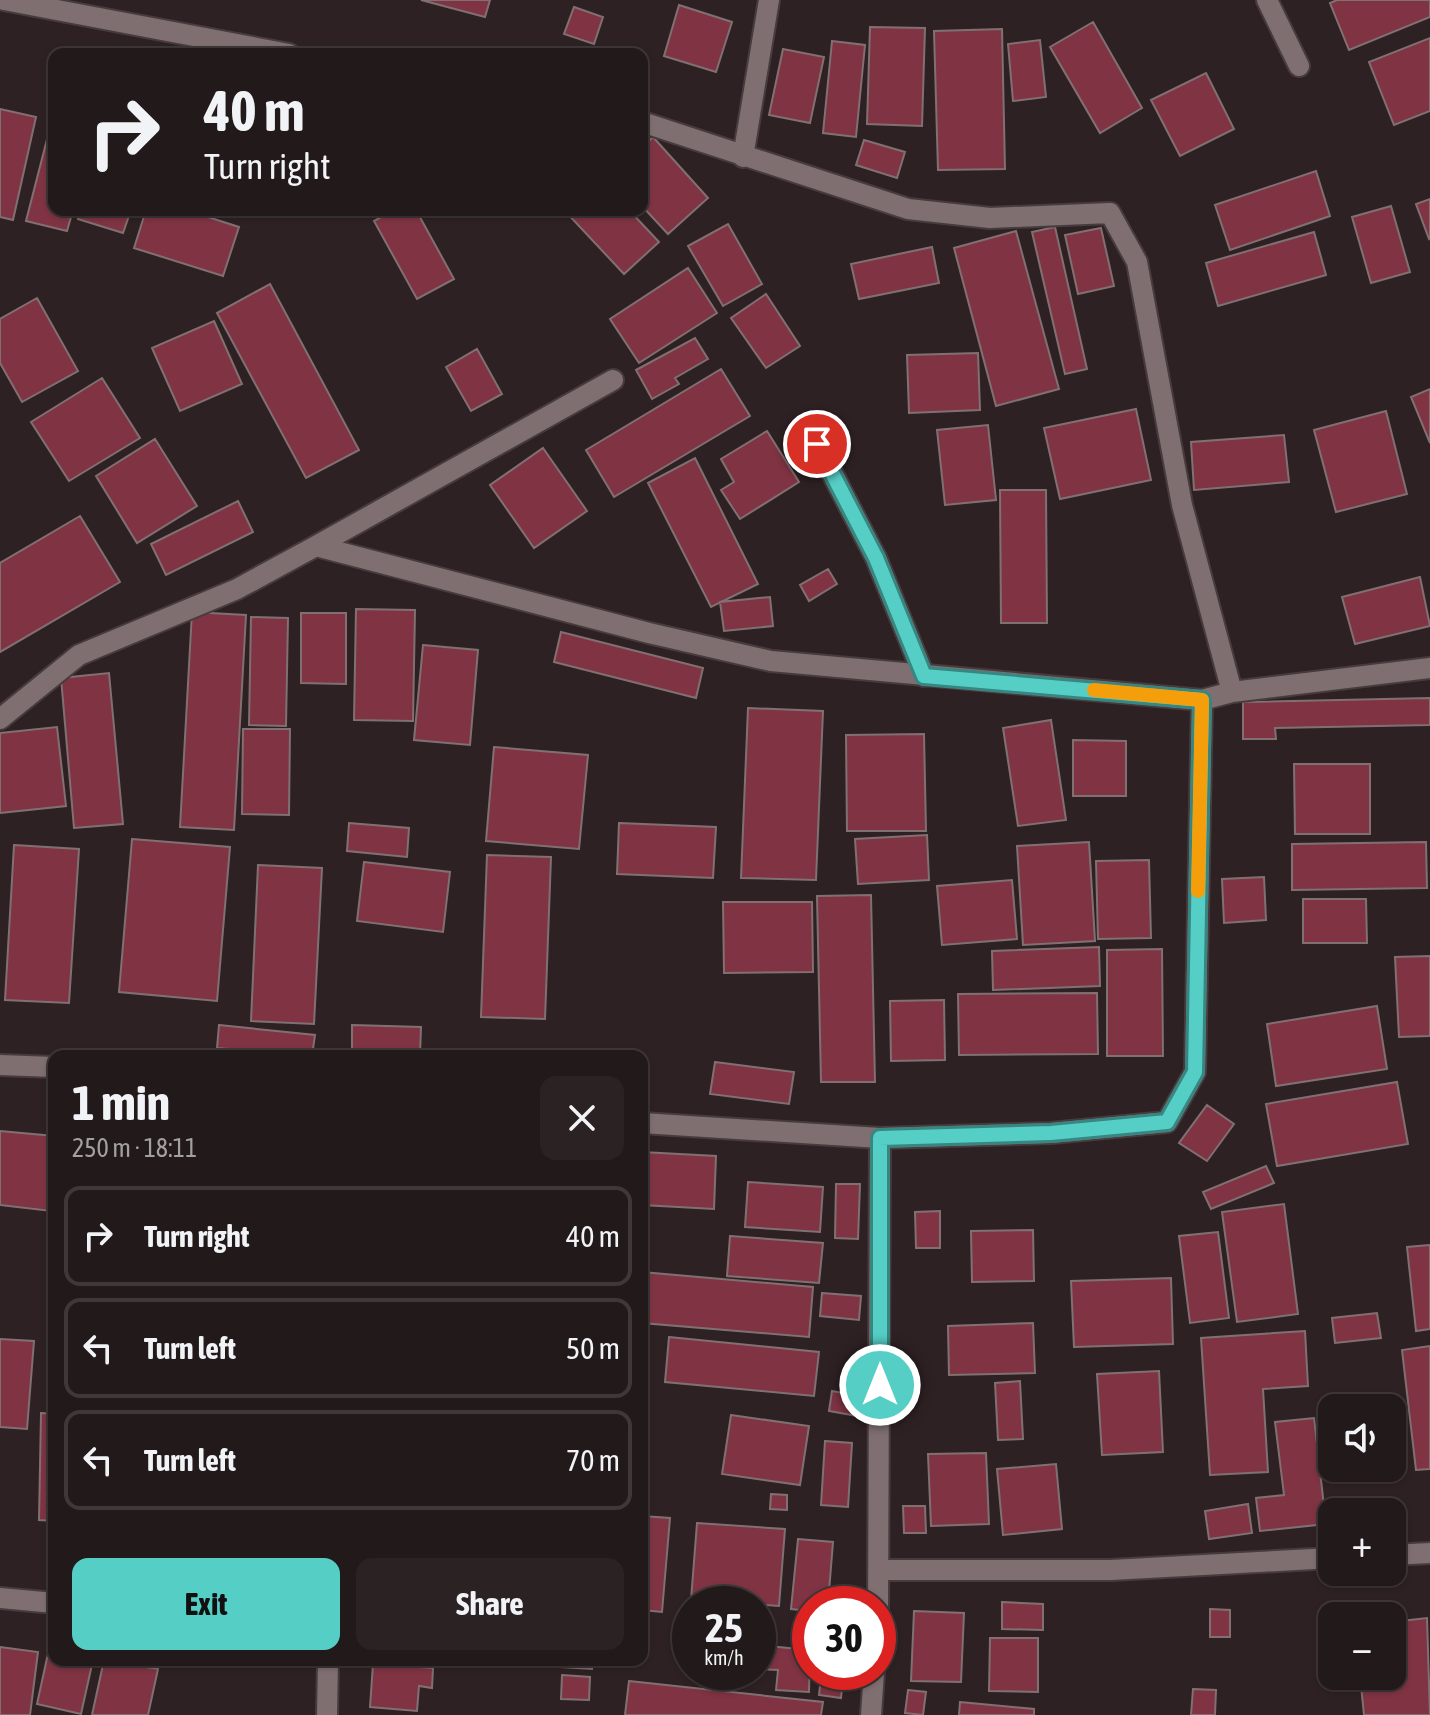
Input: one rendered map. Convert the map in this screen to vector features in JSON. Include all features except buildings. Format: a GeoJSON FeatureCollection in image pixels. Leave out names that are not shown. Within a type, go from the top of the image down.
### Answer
{"type":"FeatureCollection","features":[{"type":"Feature","properties":{"kind":"street"},"geometry":{"type":"LineString","coordinates":[[4,0],[257,48]]}},
{"type":"Feature","properties":{"kind":"street"},"geometry":{"type":"LineString","coordinates":[[743,157],[769,0]]}},
{"type":"Feature","properties":{"kind":"street"},"geometry":{"type":"LineString","coordinates":[[1267,0],[1299,66]]}},
{"type":"Feature","properties":{"kind":"street"},"geometry":{"type":"LineString","coordinates":[[648,124],[908,209],[990,218],[1110,213],[1137,262],[1182,505],[1232,692]]}},
{"type":"Feature","properties":{"kind":"street"},"geometry":{"type":"LineString","coordinates":[[0,719],[79,655],[237,589],[613,380]]}},
{"type":"Feature","properties":{"kind":"street"},"geometry":{"type":"LineString","coordinates":[[817,444],[876,558],[924,676]]}},
{"type":"Feature","properties":{"kind":"street"},"geometry":{"type":"LineString","coordinates":[[316,546],[649,633],[771,661],[1202,700],[1232,692],[1430,668]]}},
{"type":"Feature","properties":{"kind":"street"},"geometry":{"type":"LineString","coordinates":[[648,1123],[880,1138],[1051,1133],[1167,1122],[1195,1072],[1202,700]]}},
{"type":"Feature","properties":{"kind":"street"},"geometry":{"type":"LineString","coordinates":[[0,1065],[48,1067]]}},
{"type":"Feature","properties":{"kind":"street"},"geometry":{"type":"LineString","coordinates":[[880,1138],[880,1586]]}},
{"type":"Feature","properties":{"kind":"street"},"geometry":{"type":"LineString","coordinates":[[1406,1554],[1430,1553]]}},
{"type":"Feature","properties":{"kind":"street"},"geometry":{"type":"LineString","coordinates":[[881,1570],[1111,1570],[1318,1559]]}},
{"type":"Feature","properties":{"kind":"street"},"geometry":{"type":"LineString","coordinates":[[0,1598],[48,1602]]}},
{"type":"Feature","properties":{"kind":"street"},"geometry":{"type":"LineString","coordinates":[[327,1715],[328,1666]]}},
{"type":"Feature","properties":{"kind":"street"},"geometry":{"type":"LineString","coordinates":[[871,1715],[873,1690]]}},
{"type":"Feature","properties":{"kind":"slow traffic"},"geometry":{"type":"LineString","coordinates":[[1094,690],[1202,700],[1198,891]]}},
{"type":"Feature","properties":{"kind":"route"},"geometry":{"type":"LineString","coordinates":[[817,444],[876,558],[924,676],[1202,700],[1195,1072],[1167,1122],[1051,1133],[880,1138],[880,1385]]}}]}
